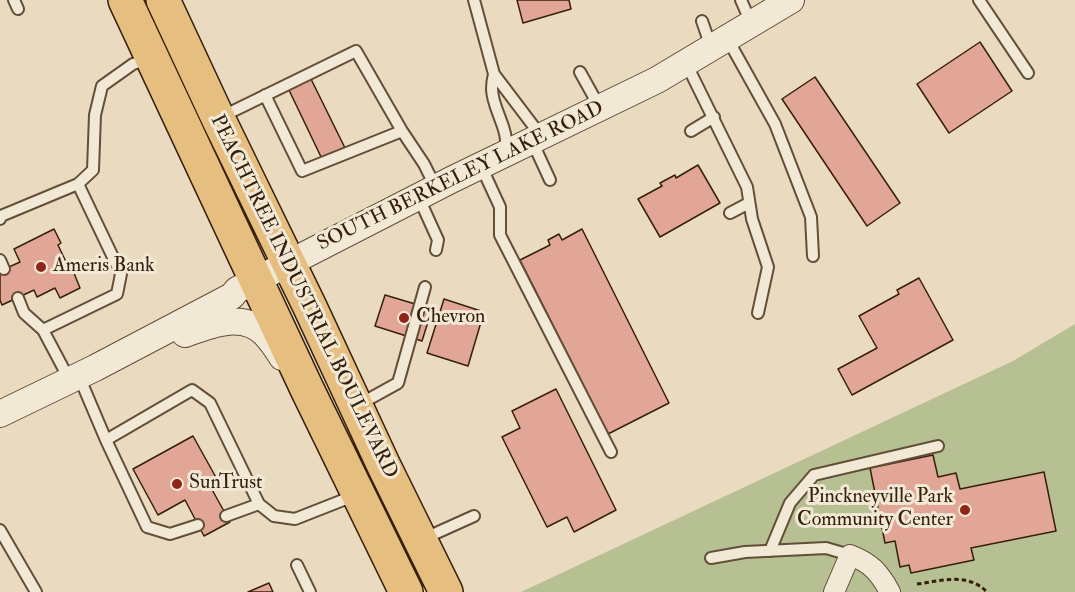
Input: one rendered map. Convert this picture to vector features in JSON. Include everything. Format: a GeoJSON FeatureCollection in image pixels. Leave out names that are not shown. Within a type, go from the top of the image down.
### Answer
{"type":"FeatureCollection","features":[{"type":"Feature","properties":{"kind":"highway","name":"PEACHTREE INDUSTRIAL BOULEVARD"},"geometry":{"type":"LineString","coordinates":[[125,0],[307,389],[406,592]]}},
{"type":"Feature","properties":{"kind":"highway","name":"PEACHTREE INDUSTRIAL BOULEVARD"},"geometry":{"type":"LineString","coordinates":[[163,0],[446,592]]}},
{"type":"Feature","properties":{"kind":"street","name":"SOUTH BERKELEY LAKE ROAD"},"geometry":{"type":"LineString","coordinates":[[0,414],[232,296],[237,290],[289,262],[481,165],[657,80],[790,0]]}},
{"type":"Feature","properties":{"kind":"street"},"geometry":{"type":"LineString","coordinates":[[81,374],[216,323],[234,321],[264,332],[307,389]]}},
{"type":"Feature","properties":{"kind":"street"},"geometry":{"type":"LineString","coordinates":[[834,592],[850,555],[867,562],[882,577],[890,592]]}},
{"type":"Feature","properties":{"kind":"lane"},"geometry":{"type":"LineString","coordinates":[[474,0],[494,74],[537,139],[550,180]]}},
{"type":"Feature","properties":{"kind":"lane"},"geometry":{"type":"LineString","coordinates":[[741,0],[751,24]]}},
{"type":"Feature","properties":{"kind":"lane"},"geometry":{"type":"LineString","coordinates":[[979,0],[1028,73]]}},
{"type":"Feature","properties":{"kind":"lane"},"geometry":{"type":"LineString","coordinates":[[702,21],[775,124],[811,217],[813,256]]}},
{"type":"Feature","properties":{"kind":"lane"},"geometry":{"type":"LineString","coordinates":[[218,118],[356,51],[402,131],[424,164],[427,192],[438,240],[436,250]]}},
{"type":"Feature","properties":{"kind":"lane"},"geometry":{"type":"LineString","coordinates":[[0,219],[1,216],[78,184],[93,170],[95,115],[102,86],[133,64],[152,58]]}},
{"type":"Feature","properties":{"kind":"lane"},"geometry":{"type":"LineString","coordinates":[[686,63],[747,187],[752,219],[768,267],[758,313]]}},
{"type":"Feature","properties":{"kind":"lane"},"geometry":{"type":"LineString","coordinates":[[580,72],[600,108]]}},
{"type":"Feature","properties":{"kind":"lane"},"geometry":{"type":"LineString","coordinates":[[494,74],[491,90],[507,147],[505,154]]}},
{"type":"Feature","properties":{"kind":"lane"},"geometry":{"type":"LineString","coordinates":[[265,95],[302,171],[402,131]]}},
{"type":"Feature","properties":{"kind":"lane"},"geometry":{"type":"LineString","coordinates":[[692,131],[714,117]]}},
{"type":"Feature","properties":{"kind":"lane"},"geometry":{"type":"LineString","coordinates":[[481,165],[500,207],[500,235],[611,452]]}},
{"type":"Feature","properties":{"kind":"lane"},"geometry":{"type":"LineString","coordinates":[[43,330],[117,294],[121,274],[78,184]]}},
{"type":"Feature","properties":{"kind":"lane"},"geometry":{"type":"LineString","coordinates":[[730,213],[749,203]]}},
{"type":"Feature","properties":{"kind":"lane"},"geometry":{"type":"LineString","coordinates":[[357,405],[398,383],[425,287]]}},
{"type":"Feature","properties":{"kind":"lane"},"geometry":{"type":"LineString","coordinates":[[18,298],[24,313],[43,330],[81,374],[106,440],[147,527],[170,534],[198,525]]}},
{"type":"Feature","properties":{"kind":"lane"},"geometry":{"type":"LineString","coordinates":[[106,440],[192,390],[210,403],[259,504],[274,516],[295,519],[359,494]]}},
{"type":"Feature","properties":{"kind":"lane"},"geometry":{"type":"LineString","coordinates":[[770,551],[790,503],[814,475],[938,446]]}},
{"type":"Feature","properties":{"kind":"lane"},"geometry":{"type":"LineString","coordinates":[[226,516],[259,504]]}},
{"type":"Feature","properties":{"kind":"lane"},"geometry":{"type":"LineString","coordinates":[[420,540],[474,516]]}},
{"type":"Feature","properties":{"kind":"lane"},"geometry":{"type":"LineString","coordinates":[[0,530],[36,592]]}},
{"type":"Feature","properties":{"kind":"lane"},"geometry":{"type":"LineString","coordinates":[[711,558],[745,552],[826,548],[850,555]]}},
{"type":"Feature","properties":{"kind":"lane"},"geometry":{"type":"LineString","coordinates":[[297,565],[310,592]]}},
{"type":"Feature","properties":{"kind":"path"},"geometry":{"type":"LineString","coordinates":[[917,584],[966,579],[987,592]]}},
{"type":"Feature","properties":{"kind":"green space"},"geometry":{"type":"Polygon","coordinates":[[[1075,324],[1075,592],[521,592],[1013,361],[1075,324]]]}},
{"type":"Feature","properties":{"kind":"building"},"geometry":{"type":"Polygon","coordinates":[[[517,0],[569,0],[571,9],[523,23],[517,0]]]}},
{"type":"Feature","properties":{"kind":"building"},"geometry":{"type":"Polygon","coordinates":[[[980,42],[1012,91],[949,133],[917,84],[980,42]]]}},
{"type":"Feature","properties":{"kind":"building"},"geometry":{"type":"Polygon","coordinates":[[[310,77],[346,150],[323,161],[288,88],[310,77]]]}},
{"type":"Feature","properties":{"kind":"building"},"geometry":{"type":"Polygon","coordinates":[[[815,77],[900,203],[867,226],[782,99],[815,77]]]}},
{"type":"Feature","properties":{"kind":"building"},"geometry":{"type":"Polygon","coordinates":[[[698,165],[720,203],[660,237],[638,199],[662,186],[660,183],[675,175],[676,178],[698,165]]]}},
{"type":"Feature","properties":{"kind":"building","name":"Ameris Bank"},"geometry":{"type":"Polygon","coordinates":[[[54,229],[61,243],[58,245],[67,264],[70,263],[80,288],[60,298],[55,288],[37,297],[34,290],[2,305],[0,271],[20,262],[14,249],[54,229]]]}},
{"type":"Feature","properties":{"kind":"building"},"geometry":{"type":"Polygon","coordinates":[[[582,229],[669,403],[608,434],[520,260],[550,245],[548,240],[559,234],[562,240],[582,229]]]}},
{"type":"Feature","properties":{"kind":"building"},"geometry":{"type":"Polygon","coordinates":[[[919,278],[953,340],[852,395],[838,369],[877,348],[859,316],[899,294],[897,290],[919,278]]]}},
{"type":"Feature","properties":{"kind":"building","name":"Chevron"},"geometry":{"type":"Polygon","coordinates":[[[385,295],[432,309],[422,341],[375,326],[385,295]]]}},
{"type":"Feature","properties":{"kind":"building"},"geometry":{"type":"Polygon","coordinates":[[[444,299],[484,312],[468,366],[427,353],[444,299]]]}},
{"type":"Feature","properties":{"kind":"building"},"geometry":{"type":"Polygon","coordinates":[[[556,389],[616,510],[574,532],[567,517],[547,527],[502,437],[520,428],[512,411],[556,389]]]}},
{"type":"Feature","properties":{"kind":"building","name":"SunTrust"},"geometry":{"type":"Polygon","coordinates":[[[193,436],[218,481],[210,486],[230,522],[204,536],[185,500],[158,515],[133,469],[193,436]]]}},
{"type":"Feature","properties":{"kind":"building","name":"Pinckneyville Park Community Center"},"geometry":{"type":"Polygon","coordinates":[[[933,455],[938,477],[956,473],[960,489],[1044,472],[1056,531],[971,548],[974,560],[911,573],[909,565],[900,567],[895,541],[885,543],[870,468],[933,455]]]}},
{"type":"Feature","properties":{"kind":"building"},"geometry":{"type":"Polygon","coordinates":[[[269,583],[273,592],[248,592],[269,583]]]}},
{"type":"Feature","properties":{"kind":"place","name":"Ameris Bank"},"geometry":{"type":"Point","coordinates":[41,267]}},
{"type":"Feature","properties":{"kind":"place","name":"Chevron"},"geometry":{"type":"Point","coordinates":[404,318]}},
{"type":"Feature","properties":{"kind":"place","name":"SunTrust"},"geometry":{"type":"Point","coordinates":[177,484]}},
{"type":"Feature","properties":{"kind":"place","name":"Pinckneyville Park Community Center"},"geometry":{"type":"Point","coordinates":[965,510]}}]}
